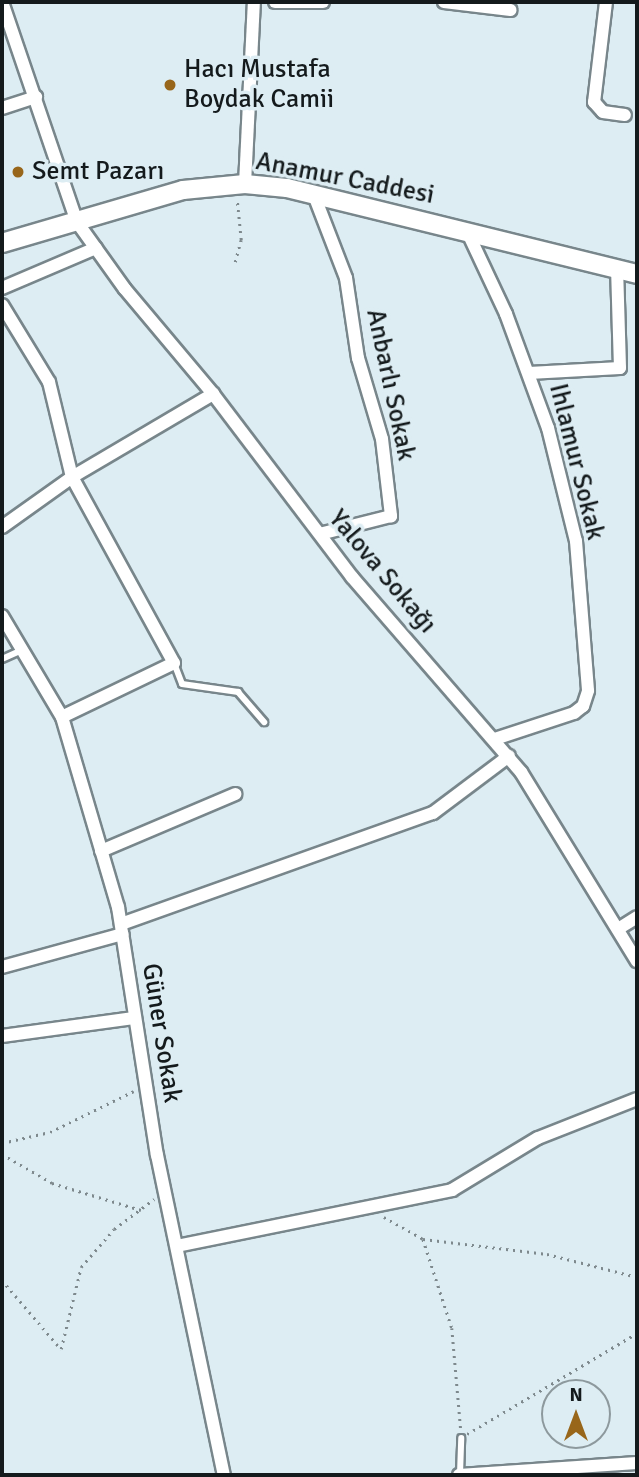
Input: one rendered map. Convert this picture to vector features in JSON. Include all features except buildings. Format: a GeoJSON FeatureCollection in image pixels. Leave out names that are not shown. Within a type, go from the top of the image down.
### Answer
{"type":"FeatureCollection","features":[{"type":"Feature","properties":{"kind":"street","name":"Yalova Sokağı"},"geometry":{"type":"LineString","coordinates":[[2,2],[77,222],[125,289],[214,394],[320,534],[509,757],[565,838],[637,961]]}},
{"type":"Feature","properties":{"kind":"street"},"geometry":{"type":"LineString","coordinates":[[240,184],[254,2]]}},
{"type":"Feature","properties":{"kind":"street"},"geometry":{"type":"LineString","coordinates":[[275,2],[323,2]]}},
{"type":"Feature","properties":{"kind":"street"},"geometry":{"type":"LineString","coordinates":[[444,2],[512,10]]}},
{"type":"Feature","properties":{"kind":"street"},"geometry":{"type":"LineString","coordinates":[[606,2],[594,102],[603,111],[625,115]]}},
{"type":"Feature","properties":{"kind":"street"},"geometry":{"type":"LineString","coordinates":[[2,108],[36,97]]}},
{"type":"Feature","properties":{"kind":"street","name":"Anamur Caddesi"},"geometry":{"type":"LineString","coordinates":[[2,243],[183,190],[240,184],[314,195],[467,230],[637,274]]}},
{"type":"Feature","properties":{"kind":"street","name":"Anbarlı Sokak"},"geometry":{"type":"LineString","coordinates":[[314,195],[346,278],[358,358],[382,439],[391,516],[320,534]]}},
{"type":"Feature","properties":{"kind":"street","name":"Ihlamur Sokak"},"geometry":{"type":"LineString","coordinates":[[467,230],[529,373],[576,541],[588,691],[583,706],[574,713],[495,739]]}},
{"type":"Feature","properties":{"kind":"street"},"geometry":{"type":"LineString","coordinates":[[2,288],[96,248]]}},
{"type":"Feature","properties":{"kind":"street"},"geometry":{"type":"LineString","coordinates":[[529,373],[620,368],[617,268]]}},
{"type":"Feature","properties":{"kind":"street"},"geometry":{"type":"LineString","coordinates":[[2,305],[49,382],[72,477],[174,663],[62,717]]}},
{"type":"Feature","properties":{"kind":"street"},"geometry":{"type":"LineString","coordinates":[[2,527],[72,477],[214,394]]}},
{"type":"Feature","properties":{"kind":"street","name":"Güner Sokak"},"geometry":{"type":"LineString","coordinates":[[2,616],[62,717],[102,851],[122,929],[134,1018],[164,1190],[224,1475]]}},
{"type":"Feature","properties":{"kind":"street"},"geometry":{"type":"LineString","coordinates":[[2,967],[122,929],[433,813],[509,757]]}},
{"type":"Feature","properties":{"kind":"street"},"geometry":{"type":"LineString","coordinates":[[102,851],[235,794]]}},
{"type":"Feature","properties":{"kind":"street"},"geometry":{"type":"LineString","coordinates":[[618,929],[637,917]]}},
{"type":"Feature","properties":{"kind":"street"},"geometry":{"type":"LineString","coordinates":[[2,1036],[134,1018]]}},
{"type":"Feature","properties":{"kind":"street"},"geometry":{"type":"LineString","coordinates":[[177,1246],[452,1190],[538,1138],[637,1099]]}},
{"type":"Feature","properties":{"kind":"street"},"geometry":{"type":"LineString","coordinates":[[459,1475],[637,1463]]}},
{"type":"Feature","properties":{"kind":"lane"},"geometry":{"type":"LineString","coordinates":[[2,659],[22,650]]}},
{"type":"Feature","properties":{"kind":"lane"},"geometry":{"type":"LineString","coordinates":[[174,663],[182,684],[238,692],[264,722]]}},
{"type":"Feature","properties":{"kind":"lane"},"geometry":{"type":"LineString","coordinates":[[459,1475],[461,1438]]}},
{"type":"Feature","properties":{"kind":"path"},"geometry":{"type":"LineString","coordinates":[[235,262],[241,240],[240,184]]}},
{"type":"Feature","properties":{"kind":"path"},"geometry":{"type":"LineString","coordinates":[[2,1143],[50,1132],[111,1099],[146,1088]]}},
{"type":"Feature","properties":{"kind":"path"},"geometry":{"type":"LineString","coordinates":[[2,1154],[52,1183],[141,1210]]}},
{"type":"Feature","properties":{"kind":"path"},"geometry":{"type":"LineString","coordinates":[[2,1280],[61,1349],[81,1267],[103,1240],[164,1190]]}},
{"type":"Feature","properties":{"kind":"path"},"geometry":{"type":"LineString","coordinates":[[366,1207],[423,1239],[534,1252],[637,1278]]}},
{"type":"Feature","properties":{"kind":"path"},"geometry":{"type":"LineString","coordinates":[[423,1239],[456,1348],[461,1438],[637,1333]]}},
{"type":"Feature","properties":{"kind":"place","name":"Hacı Mustafa Boydak Camii"},"geometry":{"type":"Point","coordinates":[170,85]}},
{"type":"Feature","properties":{"kind":"place","name":"Semt Pazarı"},"geometry":{"type":"Point","coordinates":[18,172]}}]}
